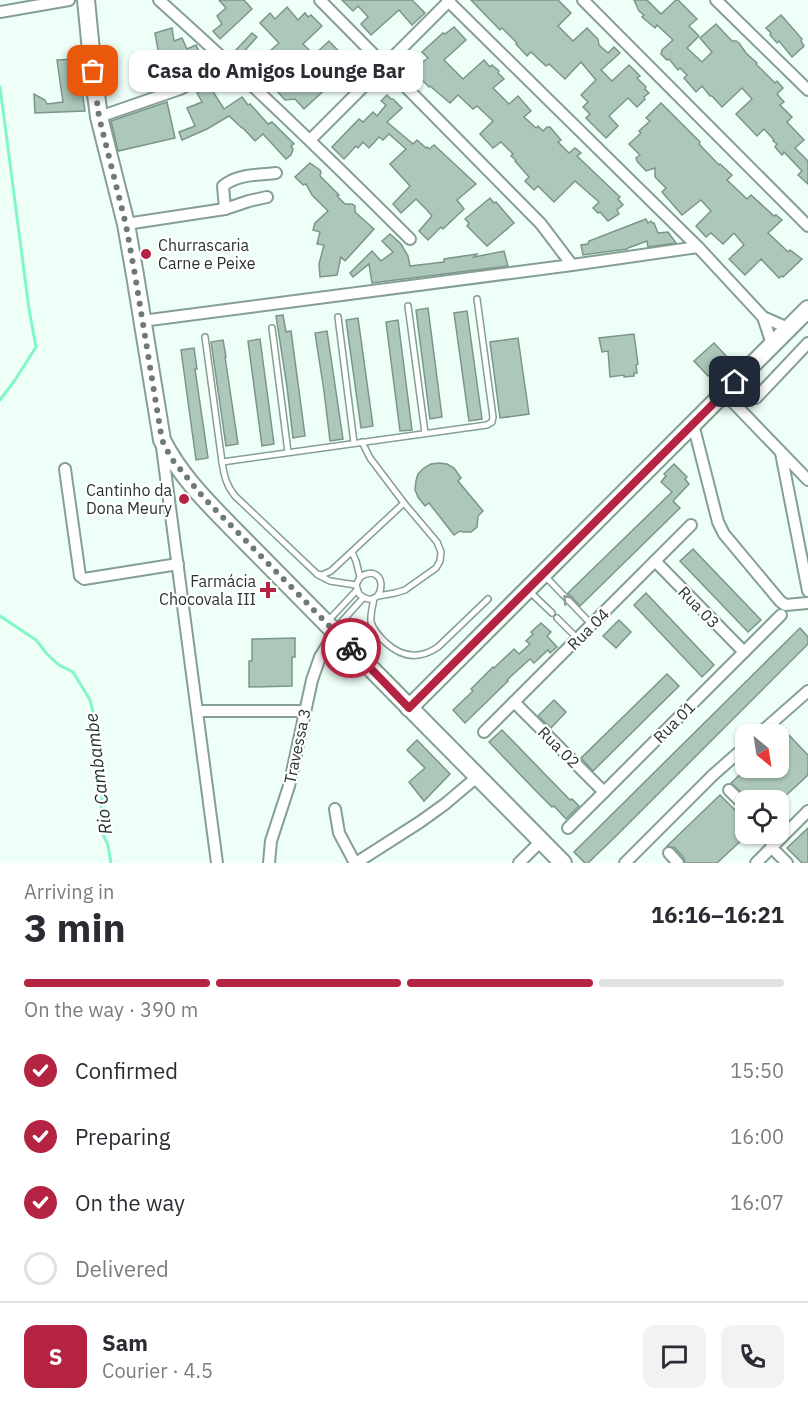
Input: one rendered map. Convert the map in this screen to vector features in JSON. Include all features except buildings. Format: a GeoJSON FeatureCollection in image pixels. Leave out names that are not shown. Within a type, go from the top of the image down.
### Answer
{"type":"FeatureCollection","features":[{"type":"Feature","properties":{"kind":"street"},"geometry":{"type":"LineString","coordinates":[[0,12],[69,0]]}},
{"type":"Feature","properties":{"kind":"street"},"geometry":{"type":"LineString","coordinates":[[86,0],[99,117],[126,225],[162,440],[217,863]]}},
{"type":"Feature","properties":{"kind":"street"},"geometry":{"type":"LineString","coordinates":[[159,0],[230,64],[410,238]]}},
{"type":"Feature","properties":{"kind":"street"},"geometry":{"type":"LineString","coordinates":[[320,0],[541,225],[572,265]]}},
{"type":"Feature","properties":{"kind":"street"},"geometry":{"type":"LineString","coordinates":[[310,140],[449,0],[698,247],[763,316],[788,328]]}},
{"type":"Feature","properties":{"kind":"street"},"geometry":{"type":"LineString","coordinates":[[583,0],[808,226]]}},
{"type":"Feature","properties":{"kind":"street"},"geometry":{"type":"LineString","coordinates":[[716,0],[808,90]]}},
{"type":"Feature","properties":{"kind":"street"},"geometry":{"type":"LineString","coordinates":[[99,117],[180,89],[230,64]]}},
{"type":"Feature","properties":{"kind":"street"},"geometry":{"type":"LineString","coordinates":[[225,209],[223,186],[226,183],[237,178],[276,173]]}},
{"type":"Feature","properties":{"kind":"street"},"geometry":{"type":"LineString","coordinates":[[126,225],[225,209],[267,197]]}},
{"type":"Feature","properties":{"kind":"street"},"geometry":{"type":"LineString","coordinates":[[142,321],[698,247]]}},
{"type":"Feature","properties":{"kind":"street"},"geometry":{"type":"LineString","coordinates":[[409,708],[808,309]]}},
{"type":"Feature","properties":{"kind":"street"},"geometry":{"type":"LineString","coordinates":[[763,316],[772,344]]}},
{"type":"Feature","properties":{"kind":"street"},"geometry":{"type":"LineString","coordinates":[[756,398],[808,343]]}},
{"type":"Feature","properties":{"kind":"street"},"geometry":{"type":"LineString","coordinates":[[724,393],[808,480]]}},
{"type":"Feature","properties":{"kind":"street"},"geometry":{"type":"LineString","coordinates":[[693,424],[718,522],[724,534],[780,601],[786,605],[808,603]]}},
{"type":"Feature","properties":{"kind":"street"},"geometry":{"type":"LineString","coordinates":[[162,440],[171,458],[203,497],[562,863]]}},
{"type":"Feature","properties":{"kind":"street"},"geometry":{"type":"LineString","coordinates":[[781,453],[808,591]]}},
{"type":"Feature","properties":{"kind":"street"},"geometry":{"type":"LineString","coordinates":[[65,469],[80,576],[84,579],[178,564]]}},
{"type":"Feature","properties":{"kind":"street","name":"Rua 04"},"geometry":{"type":"LineString","coordinates":[[484,732],[692,525]]}},
{"type":"Feature","properties":{"kind":"street","name":"Rua 03"},"geometry":{"type":"LineString","coordinates":[[655,561],[744,652]]}},
{"type":"Feature","properties":{"kind":"street","name":"Rua 01"},"geometry":{"type":"LineString","coordinates":[[568,828],[781,615]]}},
{"type":"Feature","properties":{"kind":"street","name":"Travessa 3"},"geometry":{"type":"LineString","coordinates":[[269,863],[271,841],[289,786],[312,680],[332,629]]}},
{"type":"Feature","properties":{"kind":"street"},"geometry":{"type":"LineString","coordinates":[[770,724],[808,691]]}},
{"type":"Feature","properties":{"kind":"street","name":"Rua 02"},"geometry":{"type":"LineString","coordinates":[[514,702],[604,792]]}},
{"type":"Feature","properties":{"kind":"street"},"geometry":{"type":"LineString","coordinates":[[197,711],[304,711]]}},
{"type":"Feature","properties":{"kind":"street"},"geometry":{"type":"LineString","coordinates":[[625,863],[735,756]]}},
{"type":"Feature","properties":{"kind":"street"},"geometry":{"type":"LineString","coordinates":[[335,808],[339,833],[355,863],[420,822],[477,777]]}},
{"type":"Feature","properties":{"kind":"street"},"geometry":{"type":"LineString","coordinates":[[729,790],[735,796]]}},
{"type":"Feature","properties":{"kind":"street"},"geometry":{"type":"LineString","coordinates":[[789,827],[808,811]]}},
{"type":"Feature","properties":{"kind":"street"},"geometry":{"type":"LineString","coordinates":[[519,863],[541,842]]}},
{"type":"Feature","properties":{"kind":"street"},"geometry":{"type":"LineString","coordinates":[[756,863],[771,844]]}},
{"type":"Feature","properties":{"kind":"street"},"geometry":{"type":"LineString","coordinates":[[776,844],[787,863]]}},
{"type":"Feature","properties":{"kind":"street"},"geometry":{"type":"LineString","coordinates":[[669,853],[678,863]]}},
{"type":"Feature","properties":{"kind":"lane"},"geometry":{"type":"LineString","coordinates":[[222,462],[488,425],[492,422],[493,417],[477,299]]}},
{"type":"Feature","properties":{"kind":"lane"},"geometry":{"type":"LineString","coordinates":[[408,306],[425,433]]}},
{"type":"Feature","properties":{"kind":"lane"},"geometry":{"type":"LineString","coordinates":[[338,317],[354,443]]}},
{"type":"Feature","properties":{"kind":"lane"},"geometry":{"type":"LineString","coordinates":[[272,328],[288,452]]}},
{"type":"Feature","properties":{"kind":"lane"},"geometry":{"type":"LineString","coordinates":[[205,337],[222,462],[229,488],[317,574],[330,581],[356,587],[363,598],[370,599],[405,590],[436,568],[441,552],[437,542],[370,458],[362,442]]}},
{"type":"Feature","properties":{"kind":"lane"},"geometry":{"type":"LineString","coordinates":[[317,574],[327,573],[404,503]]}},
{"type":"Feature","properties":{"kind":"lane"},"geometry":{"type":"LineString","coordinates":[[332,629],[360,577],[352,552]]}},
{"type":"Feature","properties":{"kind":"lane"},"geometry":{"type":"LineString","coordinates":[[360,577],[364,574],[372,574],[381,581],[382,589],[376,597],[371,619],[372,626],[392,648],[408,655],[429,653],[438,647],[488,599]]}},
{"type":"Feature","properties":{"kind":"lane"},"geometry":{"type":"LineString","coordinates":[[543,574],[592,625]]}},
{"type":"Feature","properties":{"kind":"lane"},"geometry":{"type":"LineString","coordinates":[[527,590],[552,613]]}},
{"type":"Feature","properties":{"kind":"lane"},"geometry":{"type":"LineString","coordinates":[[332,629],[363,598]]}},
{"type":"Feature","properties":{"kind":"lane"},"geometry":{"type":"LineString","coordinates":[[557,618],[578,639]]}},
{"type":"Feature","properties":{"kind":"waterway","name":"Rio Cambambe"},"geometry":{"type":"LineString","coordinates":[[0,87],[36,347],[0,400]]}},
{"type":"Feature","properties":{"kind":"waterway","name":"Rio Cambambe"},"geometry":{"type":"LineString","coordinates":[[0,616],[36,640],[59,665],[73,672],[90,700],[96,732],[93,745],[94,760],[103,788],[100,817],[111,863]]}},
{"type":"Feature","properties":{"kind":"way so far"},"geometry":{"type":"LineString","coordinates":[[93,71],[99,117],[126,225],[162,440],[171,458],[203,497],[351,648]]}},
{"type":"Feature","properties":{"kind":"place","name":"Casa do Amigos Lounge Bar"},"geometry":{"type":"Point","coordinates":[93,71]}},
{"type":"Feature","properties":{"kind":"place","name":"Churrascaria Carne e Peixe"},"geometry":{"type":"Point","coordinates":[146,254]}},
{"type":"Feature","properties":{"kind":"place","name":"Cantinho da Dona Meury"},"geometry":{"type":"Point","coordinates":[184,499]}},
{"type":"Feature","properties":{"kind":"place","name":"Farmácia Chocovala III"},"geometry":{"type":"Point","coordinates":[268,590]}},
{"type":"Feature","properties":{"kind":"route"},"geometry":{"type":"LineString","coordinates":[[351,648],[409,708],[735,382]]}}]}
